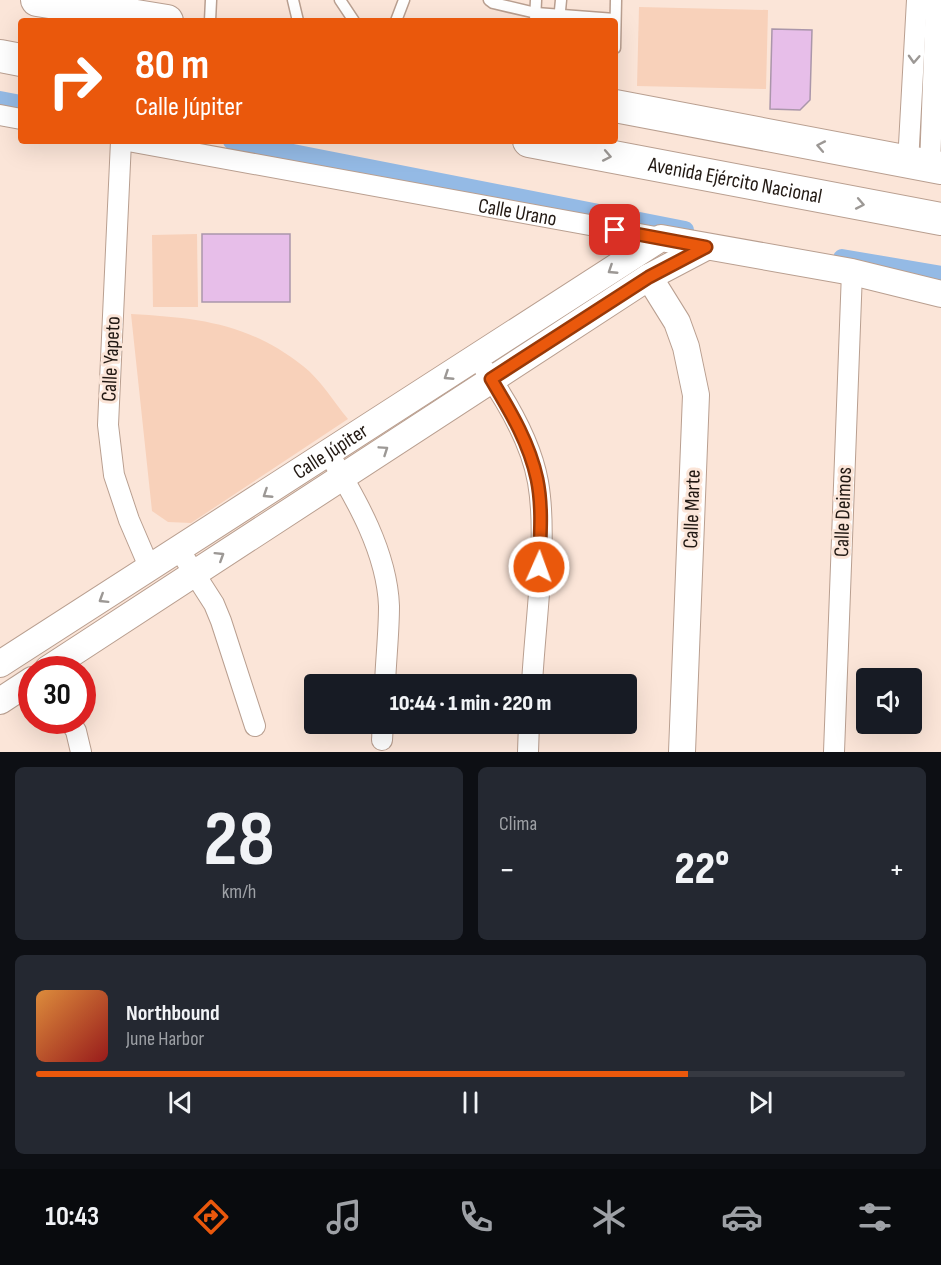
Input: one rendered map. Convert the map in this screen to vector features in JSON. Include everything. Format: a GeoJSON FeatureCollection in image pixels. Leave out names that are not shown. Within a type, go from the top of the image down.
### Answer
{"type":"FeatureCollection","features":[{"type":"Feature","properties":{"kind":"main road"},"geometry":{"type":"LineString","coordinates":[[28,18],[30,0]]}},
{"type":"Feature","properties":{"kind":"main road"},"geometry":{"type":"LineString","coordinates":[[37,0],[160,13]]}},
{"type":"Feature","properties":{"kind":"main road"},"geometry":{"type":"LineString","coordinates":[[0,56],[18,59]]}},
{"type":"Feature","properties":{"kind":"main road"},"geometry":{"type":"LineString","coordinates":[[618,107],[926,166]]}},
{"type":"Feature","properties":{"kind":"main road","name":"Avenida Ejército Nacional"},"geometry":{"type":"LineString","coordinates":[[545,144],[941,219]]}},
{"type":"Feature","properties":{"kind":"street"},"geometry":{"type":"LineString","coordinates":[[917,0],[926,166]]}},
{"type":"Feature","properties":{"kind":"street"},"geometry":{"type":"LineString","coordinates":[[926,166],[936,0]]}},
{"type":"Feature","properties":{"kind":"street"},"geometry":{"type":"LineString","coordinates":[[0,115],[18,118]]}},
{"type":"Feature","properties":{"kind":"street","name":"Calle Yapeto"},"geometry":{"type":"LineString","coordinates":[[121,144],[108,425],[114,475],[129,520],[150,569]]}},
{"type":"Feature","properties":{"kind":"street","name":"Calle Urano"},"geometry":{"type":"LineString","coordinates":[[144,144],[852,272],[941,294]]}},
{"type":"Feature","properties":{"kind":"street","name":"Calle Júpiter"},"geometry":{"type":"LineString","coordinates":[[68,656],[343,477],[484,368],[661,238]]}},
{"type":"Feature","properties":{"kind":"street","name":"Calle Júpiter"},"geometry":{"type":"LineString","coordinates":[[0,665],[329,454],[706,247]]}},
{"type":"Feature","properties":{"kind":"street","name":"Calle Deimos"},"geometry":{"type":"LineString","coordinates":[[834,752],[852,272]]}},
{"type":"Feature","properties":{"kind":"street","name":"Calle Marte"},"geometry":{"type":"LineString","coordinates":[[649,277],[677,322],[689,358],[696,395],[682,752]]}},
{"type":"Feature","properties":{"kind":"street"},"geometry":{"type":"LineString","coordinates":[[484,368],[522,433],[537,481],[540,507],[539,567],[533,674]]}},
{"type":"Feature","properties":{"kind":"street"},"geometry":{"type":"LineString","coordinates":[[329,454],[343,477],[382,558],[389,605],[386,674]]}},
{"type":"Feature","properties":{"kind":"street"},"geometry":{"type":"LineString","coordinates":[[180,551],[214,604],[229,640],[255,726]]}},
{"type":"Feature","properties":{"kind":"street"},"geometry":{"type":"LineString","coordinates":[[0,665],[16,690]]}},
{"type":"Feature","properties":{"kind":"street"},"geometry":{"type":"LineString","coordinates":[[77,734],[81,752]]}},
{"type":"Feature","properties":{"kind":"street"},"geometry":{"type":"LineString","coordinates":[[528,752],[529,734]]}},
{"type":"Feature","properties":{"kind":"lane"},"geometry":{"type":"LineString","coordinates":[[210,18],[211,0]]}},
{"type":"Feature","properties":{"kind":"lane"},"geometry":{"type":"LineString","coordinates":[[293,0],[297,18]]}},
{"type":"Feature","properties":{"kind":"lane"},"geometry":{"type":"LineString","coordinates":[[340,0],[352,18]]}},
{"type":"Feature","properties":{"kind":"lane"},"geometry":{"type":"LineString","coordinates":[[397,18],[404,0]]}},
{"type":"Feature","properties":{"kind":"lane"},"geometry":{"type":"LineString","coordinates":[[489,0],[535,17],[587,18]]}},
{"type":"Feature","properties":{"kind":"lane"},"geometry":{"type":"LineString","coordinates":[[535,17],[536,0]]}},
{"type":"Feature","properties":{"kind":"lane"},"geometry":{"type":"LineString","coordinates":[[559,17],[561,0]]}},
{"type":"Feature","properties":{"kind":"lane"},"geometry":{"type":"LineString","coordinates":[[615,18],[616,0]]}},
{"type":"Feature","properties":{"kind":"shaded area"},"geometry":{"type":"Polygon","coordinates":[[[639,7],[768,10],[766,89],[637,86],[639,7]]]}},
{"type":"Feature","properties":{"kind":"shaded area"},"geometry":{"type":"Polygon","coordinates":[[[197,234],[198,307],[153,307],[152,235],[197,234]]]}},
{"type":"Feature","properties":{"kind":"shaded area"},"geometry":{"type":"Polygon","coordinates":[[[131,314],[222,325],[262,340],[309,371],[348,419],[191,523],[168,522],[152,511],[131,314]]]}},
{"type":"Feature","properties":{"kind":"building"},"geometry":{"type":"Polygon","coordinates":[[[772,29],[812,30],[810,100],[800,110],[770,109],[772,29]]]}},
{"type":"Feature","properties":{"kind":"building"},"geometry":{"type":"Polygon","coordinates":[[[202,234],[290,234],[290,302],[202,302],[202,234]]]}},
{"type":"Feature","properties":{"kind":"waterway"},"geometry":{"type":"LineString","coordinates":[[0,100],[18,103]]}},
{"type":"Feature","properties":{"kind":"waterway"},"geometry":{"type":"LineString","coordinates":[[247,144],[685,230]]}},
{"type":"Feature","properties":{"kind":"waterway"},"geometry":{"type":"LineString","coordinates":[[842,258],[941,275]]}},
{"type":"Feature","properties":{"kind":"route"},"geometry":{"type":"LineString","coordinates":[[539,567],[540,507],[537,481],[522,433],[491,379],[649,277],[706,247],[615,230]]}}]}
